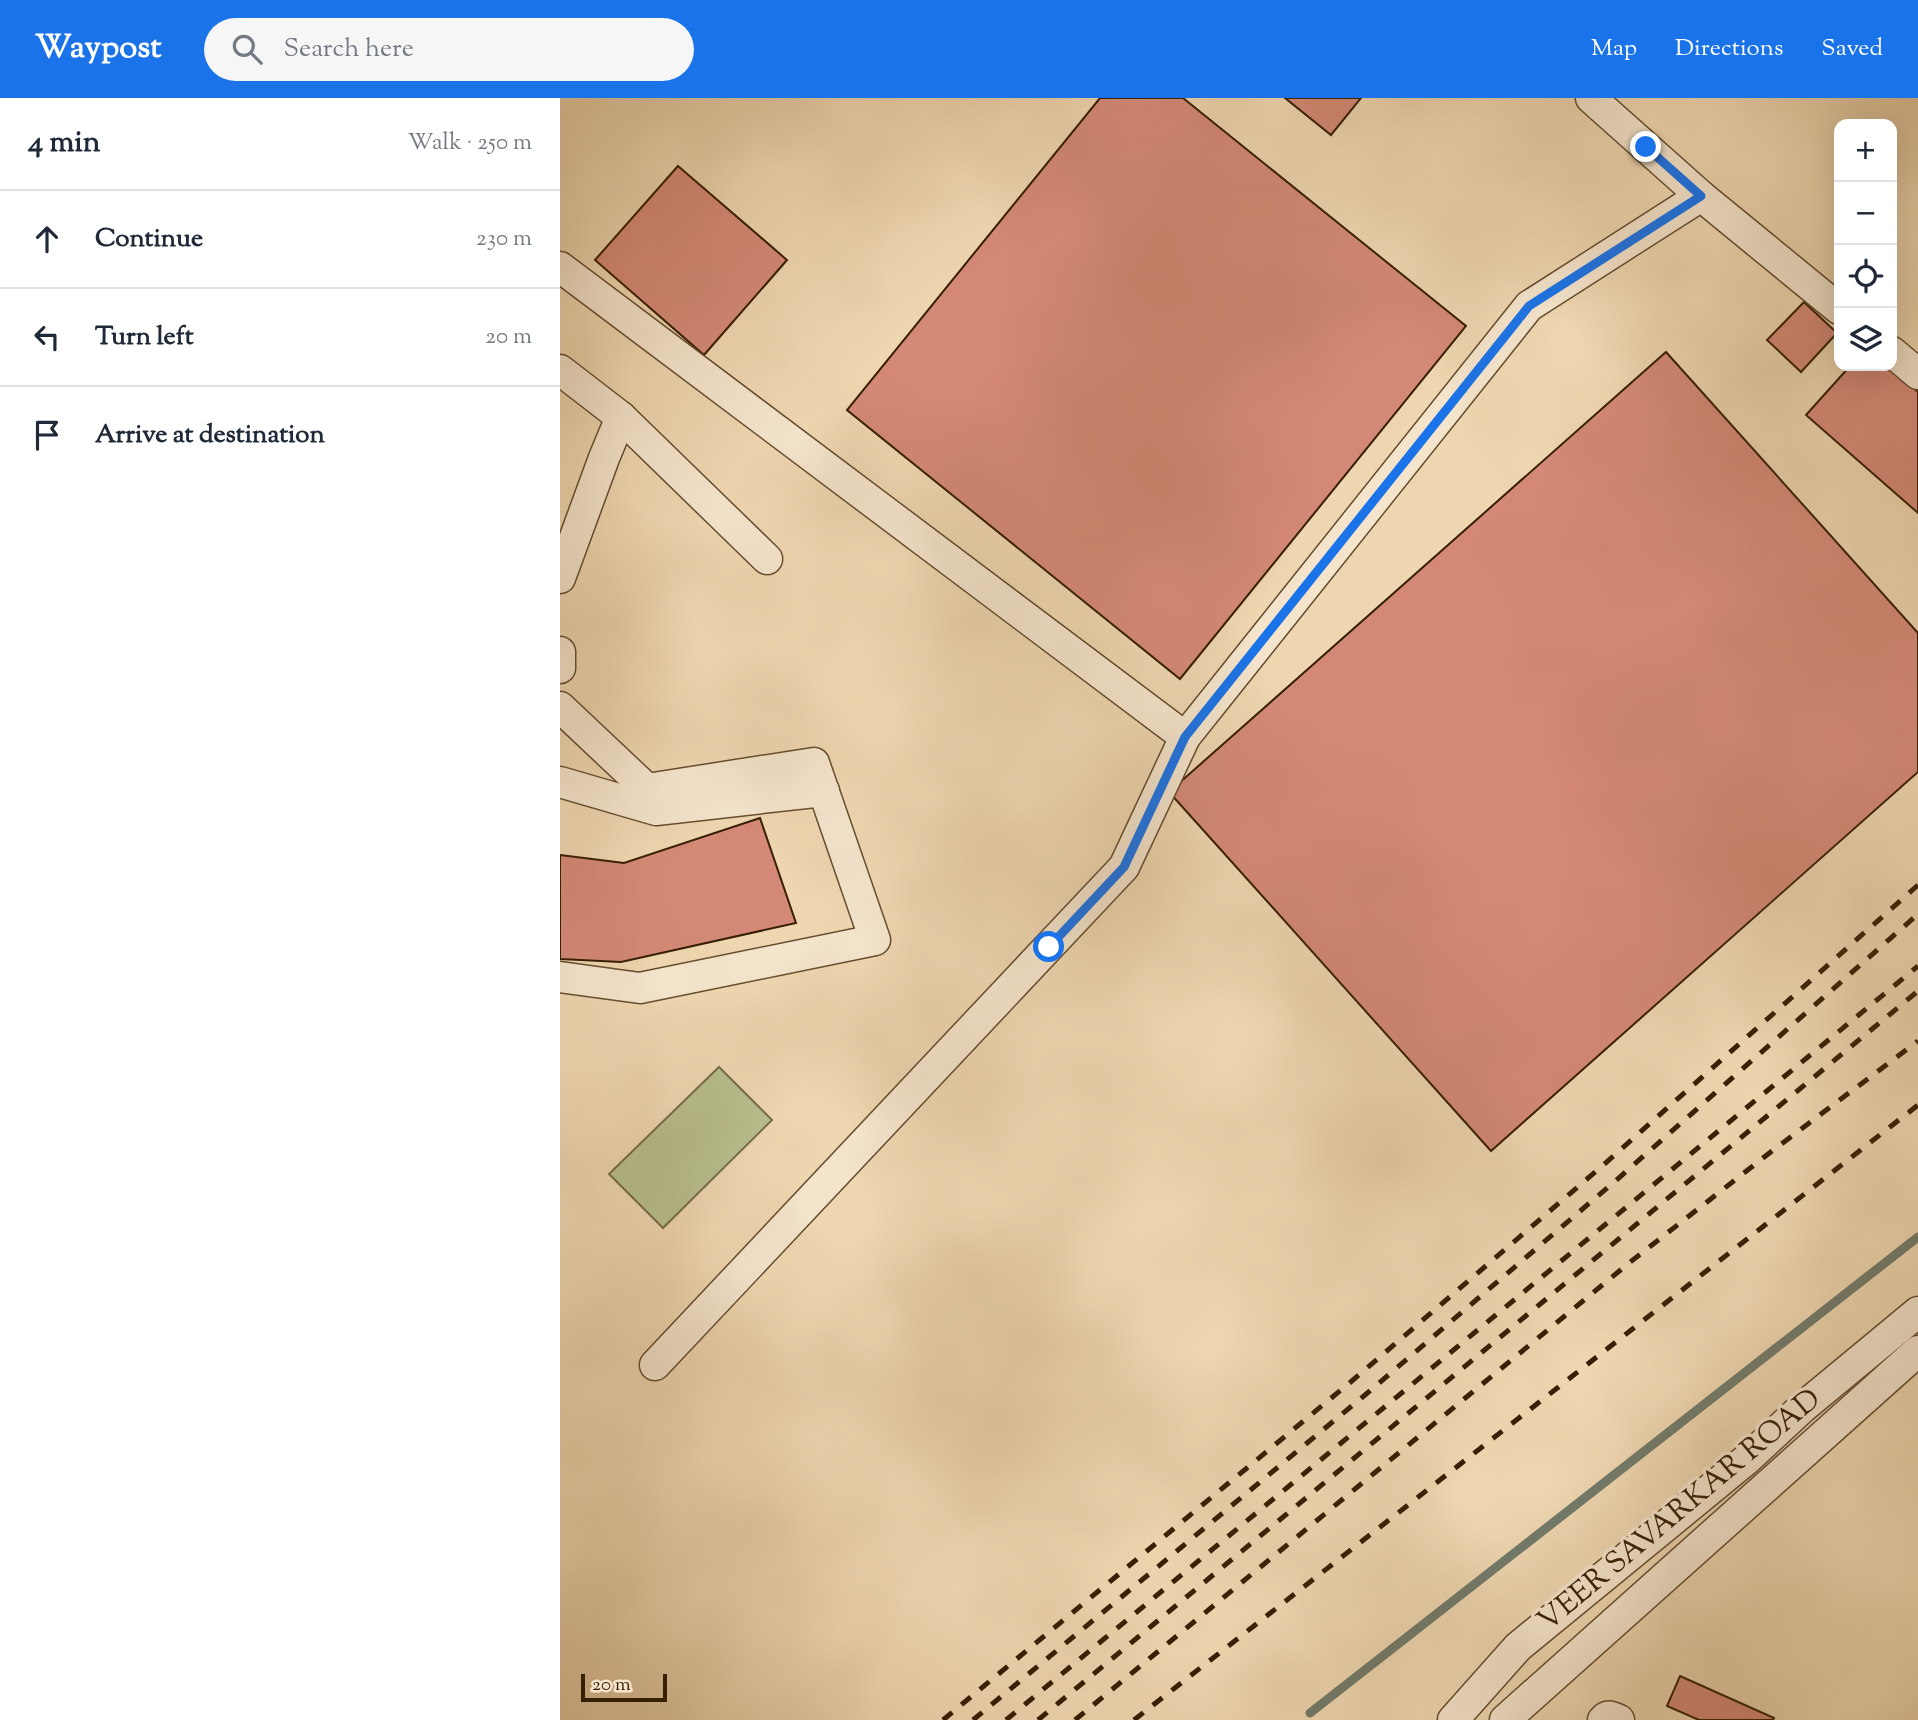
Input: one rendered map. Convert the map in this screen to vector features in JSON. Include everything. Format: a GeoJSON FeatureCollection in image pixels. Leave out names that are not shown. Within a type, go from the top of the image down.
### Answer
{"type":"FeatureCollection","features":[{"type":"Feature","properties":{"kind":"street"},"geometry":{"type":"LineString","coordinates":[[1591,98],[1701,196],[1838,308]]}},
{"type":"Feature","properties":{"kind":"street"},"geometry":{"type":"LineString","coordinates":[[654,1365],[1124,867],[1185,737],[1529,306],[1701,196]]}},
{"type":"Feature","properties":{"kind":"street"},"geometry":{"type":"LineString","coordinates":[[560,267],[1185,737]]}},
{"type":"Feature","properties":{"kind":"street"},"geometry":{"type":"LineString","coordinates":[[1897,356],[1918,374]]}},
{"type":"Feature","properties":{"kind":"street"},"geometry":{"type":"LineString","coordinates":[[560,370],[621,417],[766,559]]}},
{"type":"Feature","properties":{"kind":"street"},"geometry":{"type":"LineString","coordinates":[[560,578],[621,417]]}},
{"type":"Feature","properties":{"kind":"street"},"geometry":{"type":"LineString","coordinates":[[560,652],[560,668]]}},
{"type":"Feature","properties":{"kind":"street"},"geometry":{"type":"LineString","coordinates":[[560,706],[647,789],[814,763],[875,940],[640,988],[560,977]]}},
{"type":"Feature","properties":{"kind":"street"},"geometry":{"type":"LineString","coordinates":[[560,782],[656,810],[824,791]]}},
{"type":"Feature","properties":{"kind":"street","name":"VEER SAVARKAR ROAD"},"geometry":{"type":"LineString","coordinates":[[1453,1720],[1518,1647],[1746,1460],[1802,1408],[1918,1312]]}},
{"type":"Feature","properties":{"kind":"street","name":"VEER SAVARKAR ROAD"},"geometry":{"type":"LineString","coordinates":[[1505,1720],[1918,1351]]}},
{"type":"Feature","properties":{"kind":"street"},"geometry":{"type":"LineString","coordinates":[[1602,1720],[1611,1716],[1619,1720]]}},
{"type":"Feature","properties":{"kind":"green space"},"geometry":{"type":"Polygon","coordinates":[[[719,1067],[772,1120],[663,1228],[609,1174],[719,1067]]]}},
{"type":"Feature","properties":{"kind":"building"},"geometry":{"type":"Polygon","coordinates":[[[1100,98],[1183,98],[1466,326],[1180,679],[847,410],[1100,98]]]}},
{"type":"Feature","properties":{"kind":"building"},"geometry":{"type":"Polygon","coordinates":[[[1285,98],[1361,98],[1331,135],[1285,98]]]}},
{"type":"Feature","properties":{"kind":"building"},"geometry":{"type":"Polygon","coordinates":[[[678,166],[787,260],[704,355],[595,260],[678,166]]]}},
{"type":"Feature","properties":{"kind":"building"},"geometry":{"type":"Polygon","coordinates":[[[1804,302],[1834,330],[1834,336],[1801,372],[1767,340],[1804,302]]]}},
{"type":"Feature","properties":{"kind":"building"},"geometry":{"type":"Polygon","coordinates":[[[1666,352],[1918,633],[1918,772],[1491,1151],[1169,792],[1666,352]]]}},
{"type":"Feature","properties":{"kind":"building"},"geometry":{"type":"Polygon","coordinates":[[[1846,371],[1894,371],[1918,392],[1918,513],[1806,415],[1846,371]]]}},
{"type":"Feature","properties":{"kind":"building"},"geometry":{"type":"Polygon","coordinates":[[[760,818],[796,923],[621,962],[560,959],[560,855],[624,863],[760,818]]]}},
{"type":"Feature","properties":{"kind":"building"},"geometry":{"type":"Polygon","coordinates":[[[1680,1676],[1774,1718],[1699,1720],[1667,1706],[1680,1676]]]}},
{"type":"Feature","properties":{"kind":"waterway"},"geometry":{"type":"LineString","coordinates":[[1310,1713],[1918,1237]]}},
{"type":"Feature","properties":{"kind":"railway"},"geometry":{"type":"LineString","coordinates":[[943,1720],[1353,1380],[1601,1167],[1918,885]]}},
{"type":"Feature","properties":{"kind":"railway"},"geometry":{"type":"LineString","coordinates":[[973,1720],[1365,1395],[1613,1183],[1918,914]]}},
{"type":"Feature","properties":{"kind":"railway"},"geometry":{"type":"LineString","coordinates":[[1006,1720],[1918,966]]}},
{"type":"Feature","properties":{"kind":"railway"},"geometry":{"type":"LineString","coordinates":[[1038,1720],[1918,991]]}},
{"type":"Feature","properties":{"kind":"railway"},"geometry":{"type":"LineString","coordinates":[[1075,1720],[1629,1263],[1918,1041]]}},
{"type":"Feature","properties":{"kind":"railway"},"geometry":{"type":"LineString","coordinates":[[1134,1720],[1918,1105]]}},
{"type":"Feature","properties":{"kind":"route"},"geometry":{"type":"LineString","coordinates":[[1049,947],[1124,867],[1185,737],[1529,306],[1701,196],[1646,147]]}}]}
